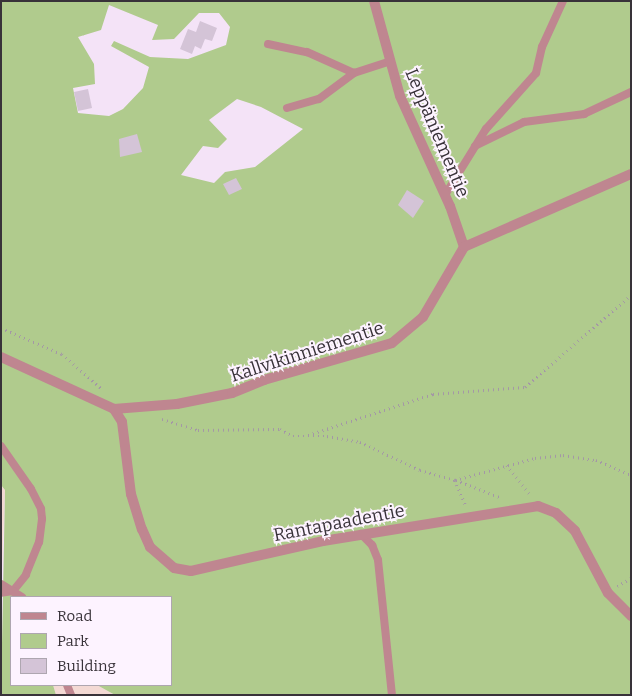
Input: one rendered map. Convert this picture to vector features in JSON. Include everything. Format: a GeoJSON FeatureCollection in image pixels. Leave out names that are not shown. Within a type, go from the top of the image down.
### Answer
{"type":"FeatureCollection","features":[{"type":"Feature","properties":{"kind":"street","name":"Leppäniementie"},"geometry":{"type":"LineString","coordinates":[[374,1],[400,96],[445,195],[464,248]]}},
{"type":"Feature","properties":{"kind":"street"},"geometry":{"type":"LineString","coordinates":[[464,248],[631,174]]}},
{"type":"Feature","properties":{"kind":"street","name":"Kallvikinniementie"},"geometry":{"type":"LineString","coordinates":[[1,357],[115,409],[177,404],[232,393],[264,380],[392,343],[423,318],[464,248]]}},
{"type":"Feature","properties":{"kind":"street","name":"Rantapaadentie"},"geometry":{"type":"LineString","coordinates":[[115,409],[122,422],[132,494],[142,529],[150,547],[174,568],[191,570],[361,534],[522,506],[538,506],[556,513],[575,531],[608,592],[631,616]]}},
{"type":"Feature","properties":{"kind":"lane"},"geometry":{"type":"LineString","coordinates":[[445,195],[475,146],[536,73],[542,47],[563,1]]}},
{"type":"Feature","properties":{"kind":"lane"},"geometry":{"type":"LineString","coordinates":[[268,44],[307,52],[354,73]]}},
{"type":"Feature","properties":{"kind":"lane"},"geometry":{"type":"LineString","coordinates":[[287,108],[319,100],[354,73],[390,61]]}},
{"type":"Feature","properties":{"kind":"lane"},"geometry":{"type":"LineString","coordinates":[[475,146],[524,122],[584,114],[631,92]]}},
{"type":"Feature","properties":{"kind":"lane"},"geometry":{"type":"LineString","coordinates":[[1,446],[41,508],[39,542],[26,575],[13,591],[1,593]]}},
{"type":"Feature","properties":{"kind":"lane"},"geometry":{"type":"LineString","coordinates":[[361,534],[372,545],[378,560],[392,695]]}},
{"type":"Feature","properties":{"kind":"lane"},"geometry":{"type":"LineString","coordinates":[[1,584],[20,596]]}},
{"type":"Feature","properties":{"kind":"path"},"geometry":{"type":"LineString","coordinates":[[304,436],[433,394],[525,387],[631,295]]}},
{"type":"Feature","properties":{"kind":"path"},"geometry":{"type":"LineString","coordinates":[[1,328],[62,354],[108,394],[115,409]]}},
{"type":"Feature","properties":{"kind":"path"},"geometry":{"type":"LineString","coordinates":[[154,418],[198,430],[280,429],[293,436],[360,442],[420,470],[455,480],[522,506]]}},
{"type":"Feature","properties":{"kind":"path"},"geometry":{"type":"LineString","coordinates":[[455,480],[507,465],[563,454],[596,460],[631,475]]}},
{"type":"Feature","properties":{"kind":"path"},"geometry":{"type":"LineString","coordinates":[[507,465],[538,506]]}},
{"type":"Feature","properties":{"kind":"path"},"geometry":{"type":"LineString","coordinates":[[455,480],[460,498],[473,515]]}},
{"type":"Feature","properties":{"kind":"shaded area"},"geometry":{"type":"Polygon","coordinates":[[[1,485],[5,490],[1,595],[1,485]]]}},
{"type":"Feature","properties":{"kind":"shaded area"},"geometry":{"type":"Polygon","coordinates":[[[53,686],[99,686],[115,695],[56,695],[53,686]]]}},
{"type":"Feature","properties":{"kind":"green space"},"geometry":{"type":"Polygon","coordinates":[[[1,1],[631,1],[631,695],[115,695],[99,686],[172,686],[172,596],[10,596],[10,686],[53,686],[56,695],[1,695],[5,490],[1,485],[1,1]],[[109,5],[101,30],[78,37],[94,64],[95,84],[73,88],[78,113],[109,116],[123,109],[143,88],[149,67],[111,46],[114,41],[150,57],[188,59],[226,45],[230,27],[219,13],[199,13],[174,39],[152,40],[158,25],[109,5]],[[237,99],[209,120],[227,139],[218,148],[203,146],[181,175],[214,183],[225,172],[255,167],[303,129],[261,107],[237,99]]]}},
{"type":"Feature","properties":{"kind":"building"},"geometry":{"type":"Polygon","coordinates":[[[200,21],[217,28],[212,41],[205,39],[201,49],[195,46],[192,54],[180,49],[188,29],[196,32],[200,21]]]}},
{"type":"Feature","properties":{"kind":"building"},"geometry":{"type":"Polygon","coordinates":[[[88,89],[92,108],[78,111],[74,92],[88,89]]]}},
{"type":"Feature","properties":{"kind":"building"},"geometry":{"type":"Polygon","coordinates":[[[137,134],[142,152],[120,157],[119,139],[137,134]]]}},
{"type":"Feature","properties":{"kind":"building"},"geometry":{"type":"Polygon","coordinates":[[[236,178],[242,189],[229,195],[223,184],[236,178]]]}},
{"type":"Feature","properties":{"kind":"building"},"geometry":{"type":"Polygon","coordinates":[[[407,190],[424,201],[413,218],[398,205],[407,190]]]}}]}
